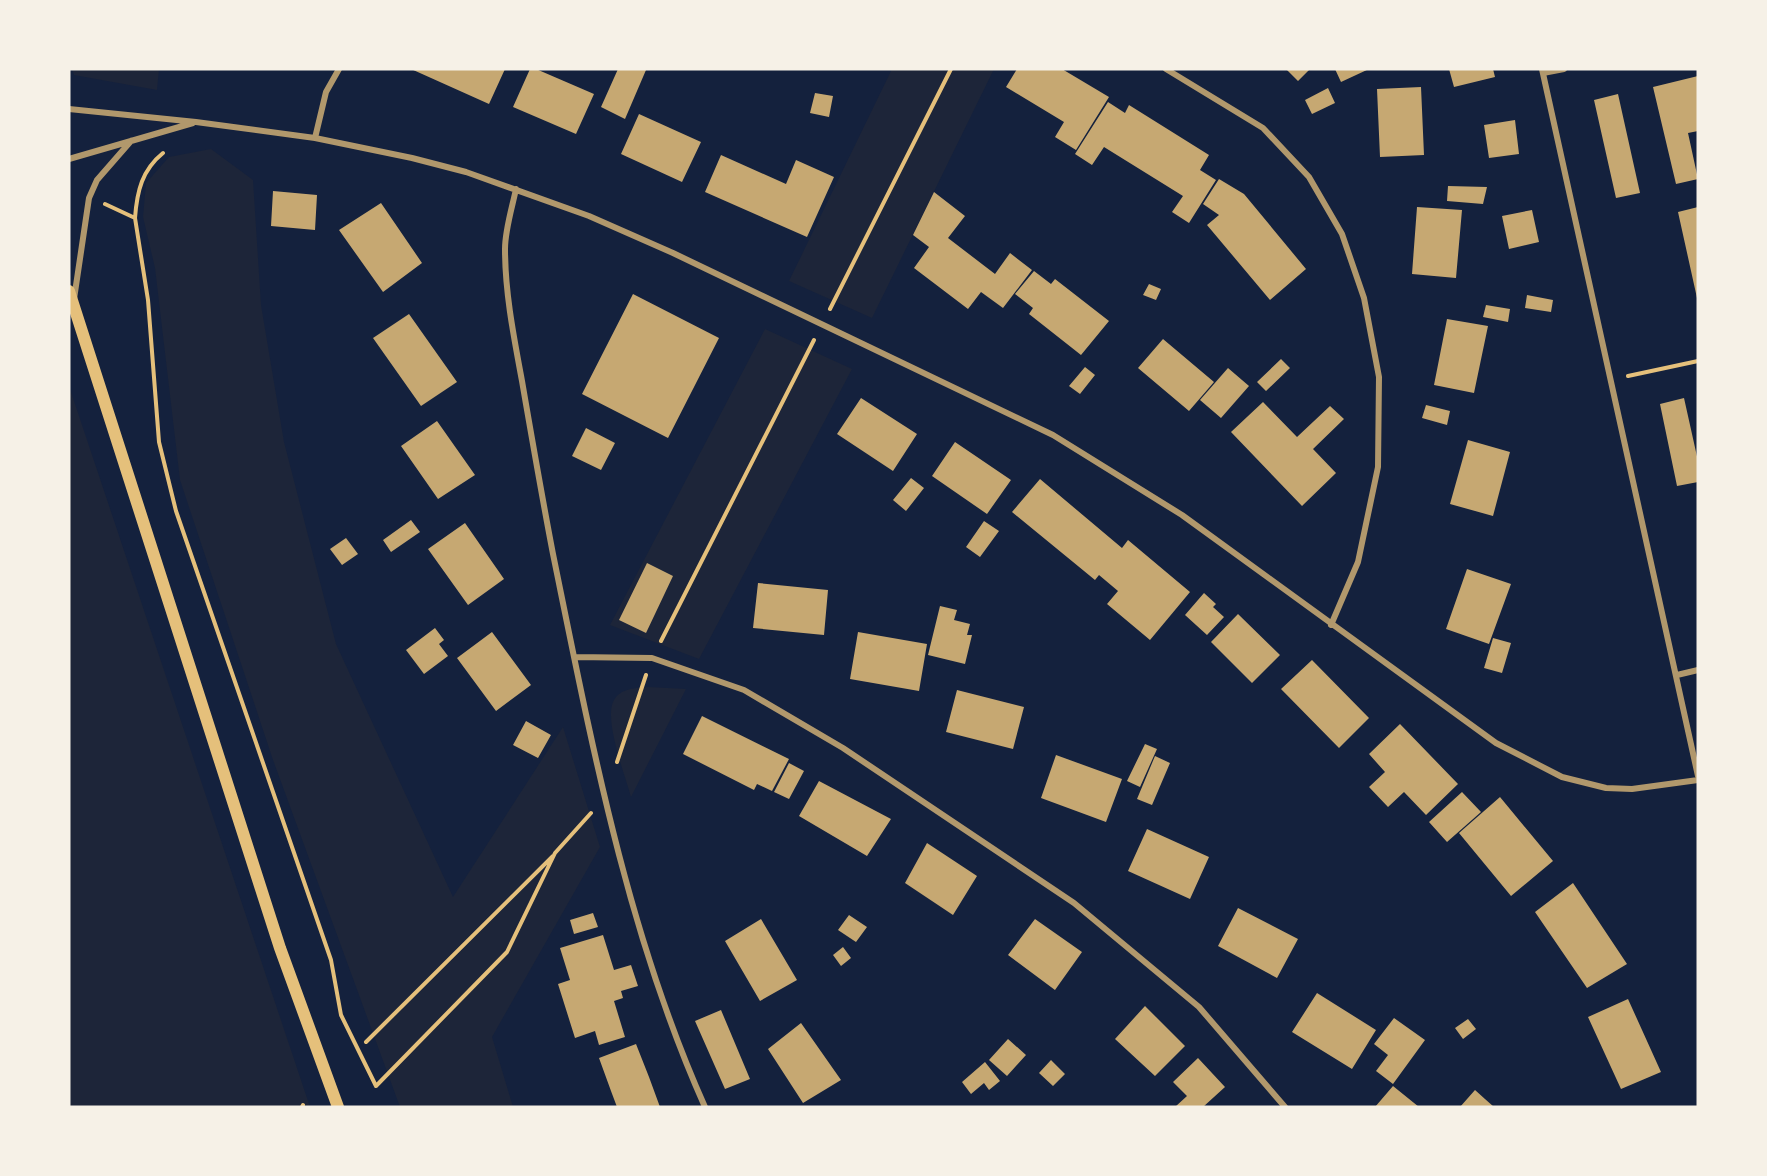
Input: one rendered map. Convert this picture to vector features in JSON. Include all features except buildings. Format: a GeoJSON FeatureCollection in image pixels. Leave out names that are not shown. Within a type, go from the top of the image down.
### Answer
{"type":"FeatureCollection","features":[{"type":"Feature","properties":{"kind":"main road"},"geometry":{"type":"LineString","coordinates":[[69,291],[276,937],[338,1107]]}},
{"type":"Feature","properties":{"kind":"street"},"geometry":{"type":"LineString","coordinates":[[315,138],[326,92],[339,69]]}},
{"type":"Feature","properties":{"kind":"street"},"geometry":{"type":"LineString","coordinates":[[1166,69],[1263,128],[1308,177],[1342,234],[1364,298],[1379,377],[1378,467],[1358,562],[1331,625]]}},
{"type":"Feature","properties":{"kind":"street"},"geometry":{"type":"LineString","coordinates":[[69,109],[196,122],[315,138],[412,158],[516,189],[599,220],[1053,435],[1182,515],[1496,744],[1562,777],[1606,788],[1632,789],[1698,778],[1542,71],[1564,69]]}},
{"type":"Feature","properties":{"kind":"street"},"geometry":{"type":"LineString","coordinates":[[69,159],[196,122]]}},
{"type":"Feature","properties":{"kind":"street"},"geometry":{"type":"LineString","coordinates":[[74,304],[89,198],[97,180],[131,141]]}},
{"type":"Feature","properties":{"kind":"street"},"geometry":{"type":"LineString","coordinates":[[516,189],[505,248],[512,327],[544,508],[574,657],[606,796],[654,975],[679,1050],[705,1107]]}},
{"type":"Feature","properties":{"kind":"street"},"geometry":{"type":"LineString","coordinates":[[574,657],[652,658],[744,690],[843,748],[1074,903],[1199,1007],[1285,1107]]}},
{"type":"Feature","properties":{"kind":"street"},"geometry":{"type":"LineString","coordinates":[[1677,675],[1698,670]]}},
{"type":"Feature","properties":{"kind":"path"},"geometry":{"type":"LineString","coordinates":[[366,1042],[555,853],[606,796],[652,658],[951,69]]}},
{"type":"Feature","properties":{"kind":"path"},"geometry":{"type":"LineString","coordinates":[[168,149],[149,164],[137,193],[135,218],[148,300],[159,442],[176,511],[331,960],[341,1015],[376,1086],[507,952],[555,853]]}},
{"type":"Feature","properties":{"kind":"path"},"geometry":{"type":"LineString","coordinates":[[97,180],[105,204],[135,218]]}},
{"type":"Feature","properties":{"kind":"path"},"geometry":{"type":"LineString","coordinates":[[1639,374],[1698,361]]}},
{"type":"Feature","properties":{"kind":"shaded area"},"geometry":{"type":"Polygon","coordinates":[[[72,69],[159,69],[157,90],[74,75],[72,69]]]}},
{"type":"Feature","properties":{"kind":"shaded area"},"geometry":{"type":"Polygon","coordinates":[[[892,69],[994,69],[872,318],[789,281],[892,69]]]}},
{"type":"Feature","properties":{"kind":"shaded area"},"geometry":{"type":"Polygon","coordinates":[[[211,149],[253,180],[261,305],[284,442],[336,644],[453,897],[563,727],[600,847],[492,1037],[513,1107],[400,1107],[273,760],[180,480],[155,268],[143,217],[146,183],[169,157],[211,149]]]}},
{"type":"Feature","properties":{"kind":"shaded area"},"geometry":{"type":"Polygon","coordinates":[[[765,329],[852,369],[699,659],[610,625],[765,329]]]}},
{"type":"Feature","properties":{"kind":"shaded area"},"geometry":{"type":"Polygon","coordinates":[[[69,386],[310,1107],[69,1107],[69,386]]]}},
{"type":"Feature","properties":{"kind":"shaded area"},"geometry":{"type":"Polygon","coordinates":[[[648,687],[686,689],[631,797],[613,733],[611,708],[614,700],[621,693],[629,689],[648,687]]]}}]}
